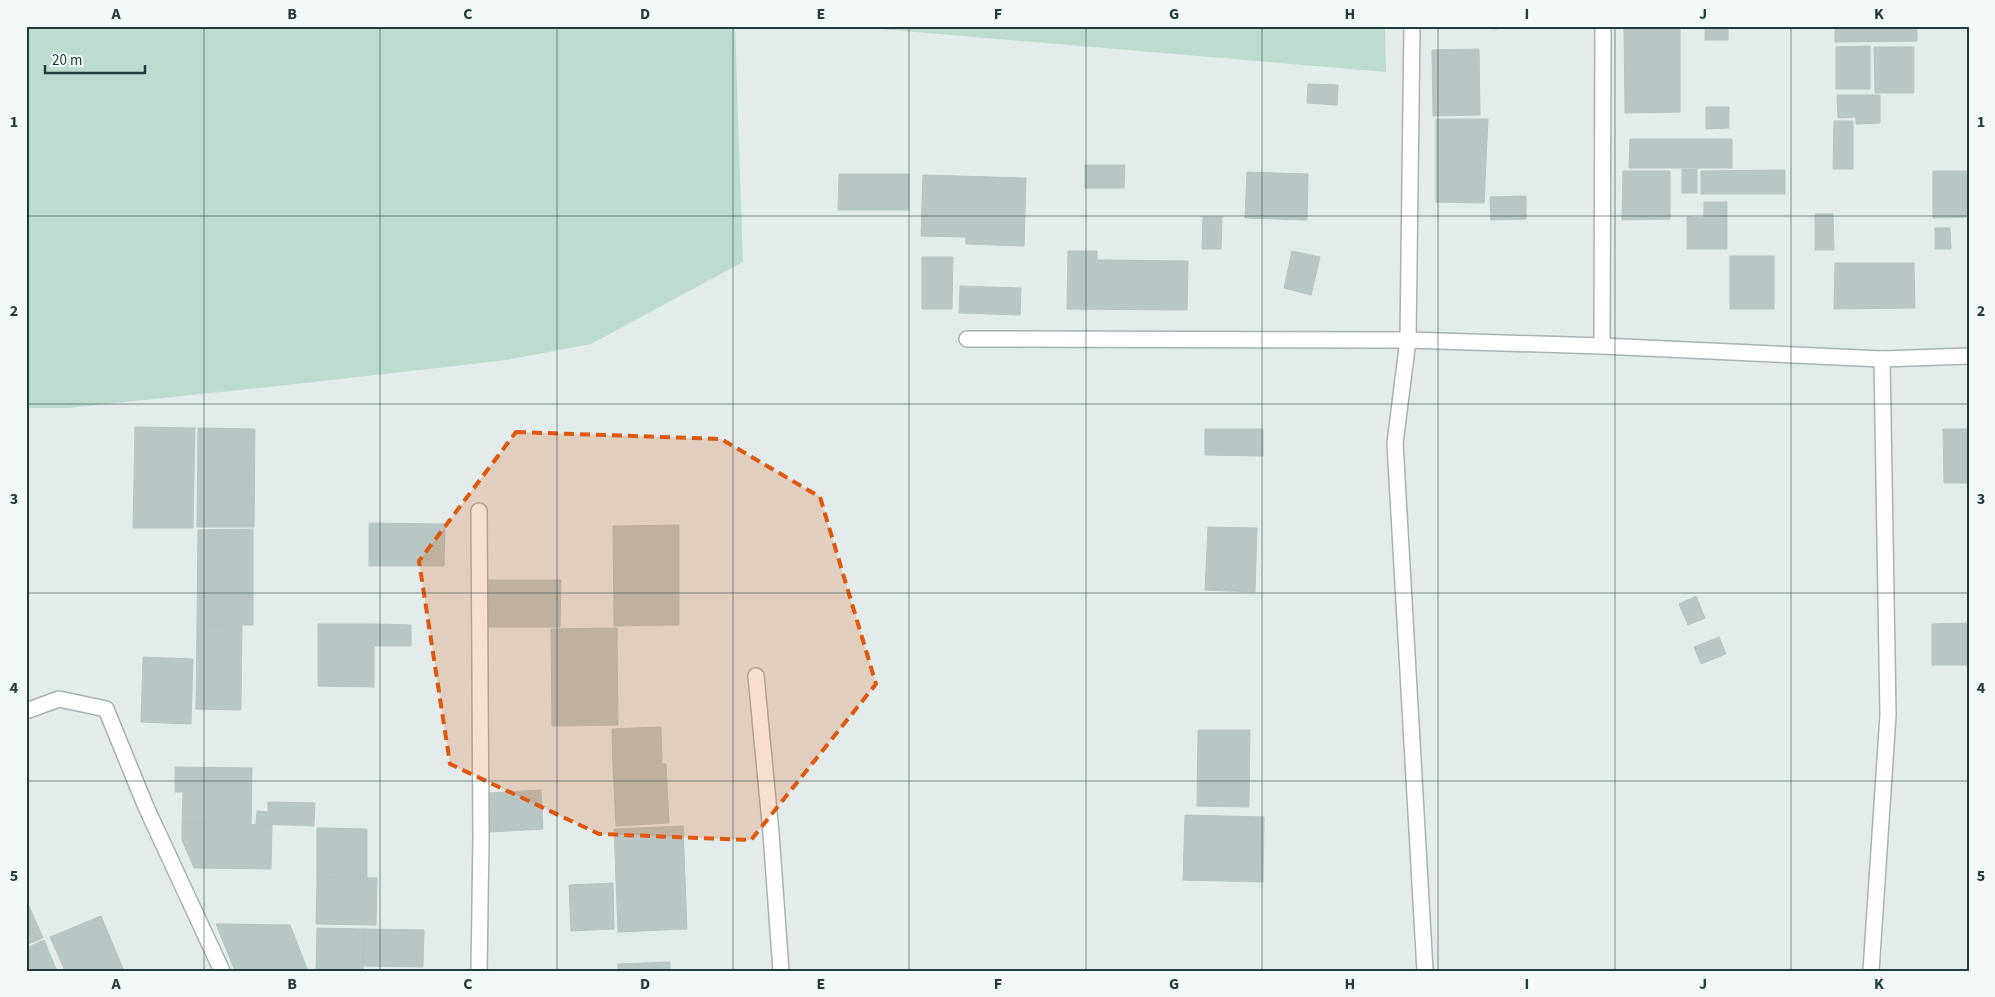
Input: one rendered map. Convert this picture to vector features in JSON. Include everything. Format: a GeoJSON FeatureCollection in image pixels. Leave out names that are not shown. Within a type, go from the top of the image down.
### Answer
{"type":"FeatureCollection","features":[{"type":"Feature","properties":{"kind":"street"},"geometry":{"type":"LineString","coordinates":[[1412,26],[1408,340],[1395,442],[1425,971]]}},
{"type":"Feature","properties":{"kind":"street"},"geometry":{"type":"LineString","coordinates":[[1602,346],[1603,26]]}},
{"type":"Feature","properties":{"kind":"street"},"geometry":{"type":"LineString","coordinates":[[967,339],[1408,340],[1602,346],[1882,359],[1969,356]]}},
{"type":"Feature","properties":{"kind":"street"},"geometry":{"type":"LineString","coordinates":[[1871,971],[1888,715],[1882,359]]}},
{"type":"Feature","properties":{"kind":"street"},"geometry":{"type":"LineString","coordinates":[[479,511],[482,838],[479,971]]}},
{"type":"Feature","properties":{"kind":"street"},"geometry":{"type":"LineString","coordinates":[[756,676],[782,971]]}},
{"type":"Feature","properties":{"kind":"street"},"geometry":{"type":"LineString","coordinates":[[26,711],[59,699],[106,709],[146,807],[222,971]]}},
{"type":"Feature","properties":{"kind":"highlighted area"},"geometry":{"type":"Polygon","coordinates":[[[516,432],[721,439],[820,497],[876,684],[751,840],[599,834],[450,764],[419,561],[516,432]]]}},
{"type":"Feature","properties":{"kind":"green space"},"geometry":{"type":"Polygon","coordinates":[[[26,26],[735,26],[743,262],[591,344],[507,360],[287,385],[68,408],[26,408],[26,26]]]}},
{"type":"Feature","properties":{"kind":"green space"},"geometry":{"type":"Polygon","coordinates":[[[851,26],[1385,26],[1386,72],[857,27],[851,26]]]}},
{"type":"Feature","properties":{"kind":"building"},"geometry":{"type":"Polygon","coordinates":[[[1452,26],[1498,26],[1498,29],[1452,26]]]}},
{"type":"Feature","properties":{"kind":"building"},"geometry":{"type":"Polygon","coordinates":[[[1624,26],[1680,26],[1680,112],[1625,113],[1624,26]]]}},
{"type":"Feature","properties":{"kind":"building"},"geometry":{"type":"Polygon","coordinates":[[[1705,26],[1728,26],[1728,40],[1705,40],[1705,26]]]}},
{"type":"Feature","properties":{"kind":"building"},"geometry":{"type":"Polygon","coordinates":[[[1835,26],[1917,26],[1917,41],[1835,42],[1835,26]]]}},
{"type":"Feature","properties":{"kind":"building"},"geometry":{"type":"Polygon","coordinates":[[[1870,46],[1870,89],[1836,89],[1836,47],[1870,46]]]}},
{"type":"Feature","properties":{"kind":"building"},"geometry":{"type":"Polygon","coordinates":[[[1874,47],[1914,47],[1914,93],[1875,93],[1874,47]]]}},
{"type":"Feature","properties":{"kind":"building"},"geometry":{"type":"Polygon","coordinates":[[[1479,49],[1480,115],[1433,116],[1432,50],[1479,49]]]}},
{"type":"Feature","properties":{"kind":"building"},"geometry":{"type":"Polygon","coordinates":[[[1308,84],[1338,85],[1337,105],[1307,103],[1308,84]]]}},
{"type":"Feature","properties":{"kind":"building"},"geometry":{"type":"Polygon","coordinates":[[[1837,95],[1880,95],[1880,123],[1856,124],[1856,117],[1838,118],[1837,95]]]}},
{"type":"Feature","properties":{"kind":"building"},"geometry":{"type":"Polygon","coordinates":[[[1706,107],[1729,107],[1729,128],[1706,129],[1706,107]]]}},
{"type":"Feature","properties":{"kind":"building"},"geometry":{"type":"Polygon","coordinates":[[[1436,119],[1488,119],[1484,203],[1436,202],[1436,119]]]}},
{"type":"Feature","properties":{"kind":"building"},"geometry":{"type":"Polygon","coordinates":[[[1834,121],[1853,121],[1853,169],[1833,169],[1834,121]]]}},
{"type":"Feature","properties":{"kind":"building"},"geometry":{"type":"Polygon","coordinates":[[[1630,139],[1732,139],[1732,168],[1629,168],[1630,139]]]}},
{"type":"Feature","properties":{"kind":"building"},"geometry":{"type":"Polygon","coordinates":[[[1085,165],[1125,165],[1124,188],[1085,188],[1085,165]]]}},
{"type":"Feature","properties":{"kind":"building"},"geometry":{"type":"Polygon","coordinates":[[[1682,169],[1697,169],[1697,193],[1682,193],[1682,169]]]}},
{"type":"Feature","properties":{"kind":"building"},"geometry":{"type":"Polygon","coordinates":[[[1785,170],[1785,194],[1701,194],[1701,171],[1785,170]]]}},
{"type":"Feature","properties":{"kind":"building"},"geometry":{"type":"Polygon","coordinates":[[[1623,171],[1670,171],[1670,219],[1622,220],[1623,171]]]}},
{"type":"Feature","properties":{"kind":"building"},"geometry":{"type":"Polygon","coordinates":[[[1933,171],[1969,171],[1969,217],[1933,218],[1933,171]]]}},
{"type":"Feature","properties":{"kind":"building"},"geometry":{"type":"Polygon","coordinates":[[[1247,172],[1308,174],[1307,220],[1245,218],[1247,172]]]}},
{"type":"Feature","properties":{"kind":"building"},"geometry":{"type":"Polygon","coordinates":[[[839,174],[909,174],[909,210],[838,210],[839,174]]]}},
{"type":"Feature","properties":{"kind":"building"},"geometry":{"type":"Polygon","coordinates":[[[923,175],[1026,178],[1024,246],[966,244],[966,237],[921,236],[923,175]]]}},
{"type":"Feature","properties":{"kind":"building"},"geometry":{"type":"Polygon","coordinates":[[[1526,196],[1526,219],[1491,220],[1490,197],[1526,196]]]}},
{"type":"Feature","properties":{"kind":"building"},"geometry":{"type":"Polygon","coordinates":[[[1704,202],[1727,202],[1727,249],[1687,249],[1687,217],[1704,218],[1704,202]]]}},
{"type":"Feature","properties":{"kind":"building"},"geometry":{"type":"Polygon","coordinates":[[[1815,214],[1833,214],[1834,250],[1815,250],[1815,214]]]}},
{"type":"Feature","properties":{"kind":"building"},"geometry":{"type":"Polygon","coordinates":[[[1203,217],[1222,217],[1221,249],[1202,249],[1203,217]]]}},
{"type":"Feature","properties":{"kind":"building"},"geometry":{"type":"Polygon","coordinates":[[[1935,228],[1950,228],[1951,249],[1935,249],[1935,228]]]}},
{"type":"Feature","properties":{"kind":"building"},"geometry":{"type":"Polygon","coordinates":[[[1068,251],[1097,251],[1097,260],[1188,261],[1187,310],[1067,309],[1068,251]]]}},
{"type":"Feature","properties":{"kind":"building"},"geometry":{"type":"Polygon","coordinates":[[[1292,251],[1320,257],[1311,295],[1284,288],[1292,251]]]}},
{"type":"Feature","properties":{"kind":"building"},"geometry":{"type":"Polygon","coordinates":[[[1730,256],[1774,256],[1774,309],[1730,309],[1730,256]]]}},
{"type":"Feature","properties":{"kind":"building"},"geometry":{"type":"Polygon","coordinates":[[[922,257],[953,257],[952,309],[922,309],[922,257]]]}},
{"type":"Feature","properties":{"kind":"building"},"geometry":{"type":"Polygon","coordinates":[[[1835,263],[1914,263],[1915,308],[1834,309],[1835,263]]]}},
{"type":"Feature","properties":{"kind":"building"},"geometry":{"type":"Polygon","coordinates":[[[960,286],[1021,288],[1020,315],[959,313],[960,286]]]}},
{"type":"Feature","properties":{"kind":"building"},"geometry":{"type":"Polygon","coordinates":[[[135,427],[195,428],[193,528],[133,528],[135,427]]]}},
{"type":"Feature","properties":{"kind":"building"},"geometry":{"type":"Polygon","coordinates":[[[198,428],[255,429],[254,527],[197,527],[198,428]]]}},
{"type":"Feature","properties":{"kind":"building"},"geometry":{"type":"Polygon","coordinates":[[[1205,429],[1263,429],[1263,456],[1205,455],[1205,429]]]}},
{"type":"Feature","properties":{"kind":"building"},"geometry":{"type":"Polygon","coordinates":[[[1943,429],[1969,429],[1969,483],[1944,483],[1943,429]]]}},
{"type":"Feature","properties":{"kind":"building"},"geometry":{"type":"Polygon","coordinates":[[[369,523],[445,524],[444,566],[369,566],[369,523]]]}},
{"type":"Feature","properties":{"kind":"building"},"geometry":{"type":"Polygon","coordinates":[[[679,525],[679,625],[614,626],[613,526],[679,525]]]}},
{"type":"Feature","properties":{"kind":"building"},"geometry":{"type":"Polygon","coordinates":[[[1208,527],[1257,528],[1255,592],[1205,590],[1208,527]]]}},
{"type":"Feature","properties":{"kind":"building"},"geometry":{"type":"Polygon","coordinates":[[[253,529],[253,625],[197,625],[198,530],[253,529]]]}},
{"type":"Feature","properties":{"kind":"building"},"geometry":{"type":"Polygon","coordinates":[[[484,580],[561,580],[560,627],[484,627],[484,580]]]}},
{"type":"Feature","properties":{"kind":"building"},"geometry":{"type":"Polygon","coordinates":[[[1696,596],[1705,618],[1688,625],[1679,604],[1696,596]]]}},
{"type":"Feature","properties":{"kind":"building"},"geometry":{"type":"Polygon","coordinates":[[[1969,623],[1969,665],[1932,665],[1932,624],[1969,623]]]}},
{"type":"Feature","properties":{"kind":"building"},"geometry":{"type":"Polygon","coordinates":[[[242,624],[241,710],[196,709],[197,625],[242,624]]]}},
{"type":"Feature","properties":{"kind":"building"},"geometry":{"type":"Polygon","coordinates":[[[318,624],[374,624],[374,687],[318,686],[318,624]]]}},
{"type":"Feature","properties":{"kind":"building"},"geometry":{"type":"Polygon","coordinates":[[[374,624],[411,625],[411,646],[374,646],[374,624]]]}},
{"type":"Feature","properties":{"kind":"building"},"geometry":{"type":"Polygon","coordinates":[[[617,628],[618,725],[552,726],[551,629],[617,628]]]}},
{"type":"Feature","properties":{"kind":"building"},"geometry":{"type":"Polygon","coordinates":[[[1719,637],[1726,654],[1701,664],[1694,647],[1719,637]]]}},
{"type":"Feature","properties":{"kind":"building"},"geometry":{"type":"Polygon","coordinates":[[[143,657],[193,659],[191,724],[141,722],[143,657]]]}},
{"type":"Feature","properties":{"kind":"building"},"geometry":{"type":"Polygon","coordinates":[[[661,727],[662,764],[613,766],[612,729],[661,727]]]}},
{"type":"Feature","properties":{"kind":"building"},"geometry":{"type":"Polygon","coordinates":[[[1198,730],[1250,730],[1249,807],[1197,806],[1198,730]]]}},
{"type":"Feature","properties":{"kind":"building"},"geometry":{"type":"Polygon","coordinates":[[[666,764],[669,823],[616,826],[613,766],[666,764]]]}},
{"type":"Feature","properties":{"kind":"building"},"geometry":{"type":"Polygon","coordinates":[[[175,767],[252,768],[251,825],[182,823],[183,792],[175,792],[175,767]]]}},
{"type":"Feature","properties":{"kind":"building"},"geometry":{"type":"Polygon","coordinates":[[[541,790],[543,829],[489,832],[488,793],[541,790]]]}},
{"type":"Feature","properties":{"kind":"building"},"geometry":{"type":"Polygon","coordinates":[[[268,802],[315,803],[314,826],[256,824],[257,811],[268,812],[268,802]]]}},
{"type":"Feature","properties":{"kind":"building"},"geometry":{"type":"Polygon","coordinates":[[[1185,815],[1264,817],[1263,882],[1183,880],[1185,815]]]}},
{"type":"Feature","properties":{"kind":"building"},"geometry":{"type":"Polygon","coordinates":[[[182,823],[272,825],[271,869],[194,868],[182,840],[182,823]]]}},
{"type":"Feature","properties":{"kind":"building"},"geometry":{"type":"Polygon","coordinates":[[[683,826],[687,929],[618,932],[614,829],[683,826]]]}},
{"type":"Feature","properties":{"kind":"building"},"geometry":{"type":"Polygon","coordinates":[[[317,828],[367,829],[367,878],[317,877],[317,828]]]}},
{"type":"Feature","properties":{"kind":"building"},"geometry":{"type":"Polygon","coordinates":[[[317,877],[377,878],[376,925],[316,924],[317,877]]]}},
{"type":"Feature","properties":{"kind":"building"},"geometry":{"type":"Polygon","coordinates":[[[613,883],[614,929],[571,931],[569,885],[613,883]]]}},
{"type":"Feature","properties":{"kind":"building"},"geometry":{"type":"Polygon","coordinates":[[[26,899],[43,938],[26,945],[26,899]]]}},
{"type":"Feature","properties":{"kind":"building"},"geometry":{"type":"Polygon","coordinates":[[[101,916],[124,971],[65,971],[50,937],[101,916]]]}},
{"type":"Feature","properties":{"kind":"building"},"geometry":{"type":"Polygon","coordinates":[[[216,924],[290,925],[308,971],[235,971],[216,924]]]}},
{"type":"Feature","properties":{"kind":"building"},"geometry":{"type":"Polygon","coordinates":[[[317,928],[364,929],[363,971],[316,971],[317,928]]]}},
{"type":"Feature","properties":{"kind":"building"},"geometry":{"type":"Polygon","coordinates":[[[364,929],[424,930],[423,967],[363,966],[364,929]]]}},
{"type":"Feature","properties":{"kind":"building"},"geometry":{"type":"Polygon","coordinates":[[[44,940],[57,971],[26,971],[26,948],[44,940]]]}},
{"type":"Feature","properties":{"kind":"building"},"geometry":{"type":"Polygon","coordinates":[[[670,962],[670,971],[618,971],[618,964],[670,962]]]}}]}
